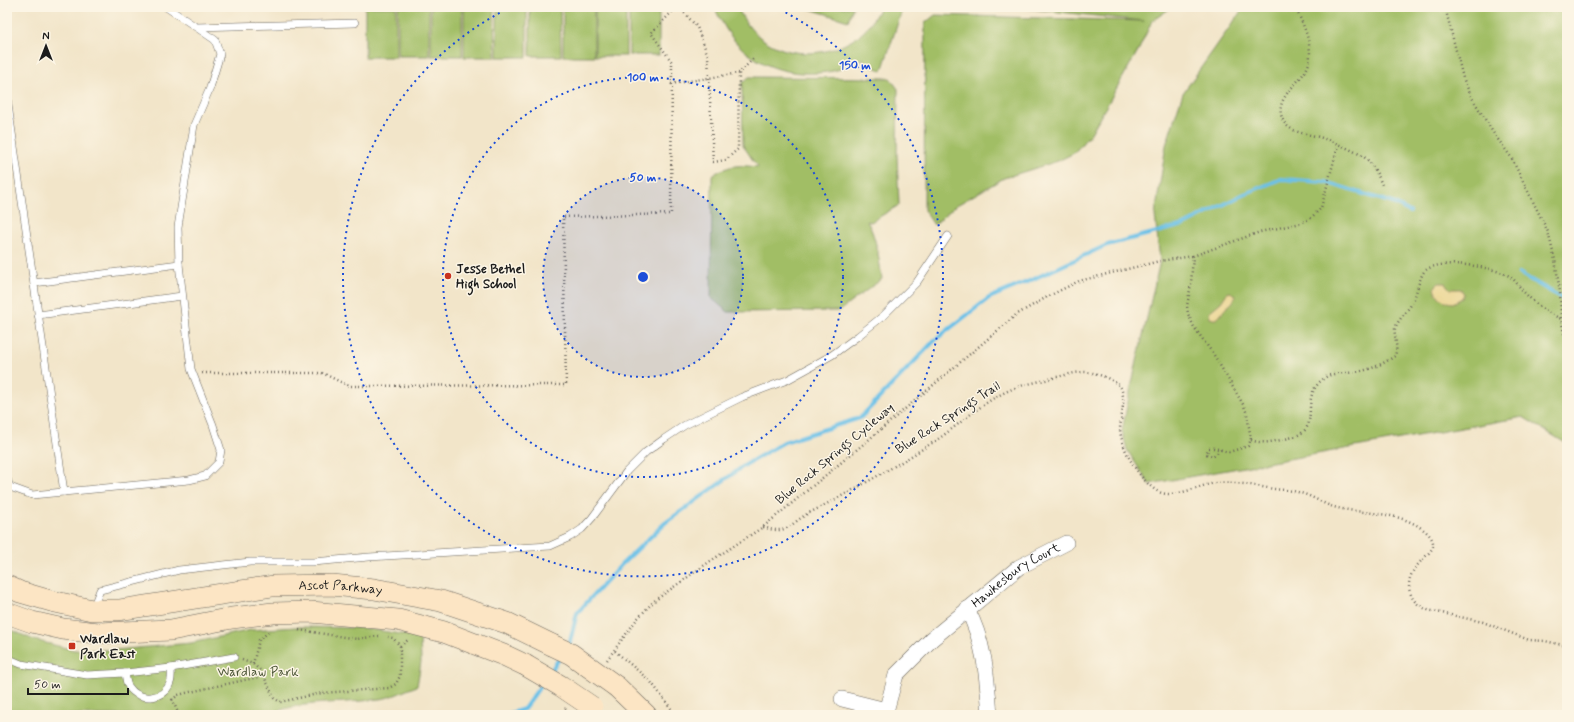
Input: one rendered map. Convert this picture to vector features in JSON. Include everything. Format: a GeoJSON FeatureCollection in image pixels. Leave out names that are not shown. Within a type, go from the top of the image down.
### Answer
{"type":"FeatureCollection","features":[{"type":"Feature","properties":{"kind":"main road","name":"Ascot Parkway"},"geometry":{"type":"LineString","coordinates":[[7,586],[20,592],[51,601],[92,610],[119,610],[274,586],[332,585],[374,589],[441,601],[508,623],[571,654],[617,687],[646,715]]}},
{"type":"Feature","properties":{"kind":"main road","name":"Ascot Parkway"},"geometry":{"type":"LineString","coordinates":[[7,613],[32,622],[63,629],[98,633],[171,630],[232,618],[274,613],[311,612],[398,620],[444,632],[506,656],[561,686],[597,711]]}},
{"type":"Feature","properties":{"kind":"street","name":"Hawkesbury Court"},"geometry":{"type":"LineString","coordinates":[[886,713],[896,675],[932,639],[966,609],[1019,567],[1066,543]]}},
{"type":"Feature","properties":{"kind":"street"},"geometry":{"type":"LineString","coordinates":[[966,609],[974,623],[985,657],[990,715]]}},
{"type":"Feature","properties":{"kind":"street"},"geometry":{"type":"LineString","coordinates":[[842,699],[886,713]]}},
{"type":"Feature","properties":{"kind":"lane"},"geometry":{"type":"LineString","coordinates":[[7,479],[10,487],[32,495],[189,480],[205,476],[219,462],[221,450],[191,369],[179,264],[178,227],[194,125],[210,88],[220,54],[215,40],[166,7]]}},
{"type":"Feature","properties":{"kind":"lane"},"geometry":{"type":"LineString","coordinates":[[196,27],[355,23]]}},
{"type":"Feature","properties":{"kind":"lane"},"geometry":{"type":"LineString","coordinates":[[7,98],[64,492]]}},
{"type":"Feature","properties":{"kind":"lane"},"geometry":{"type":"LineString","coordinates":[[92,610],[100,590],[179,570],[250,562],[314,562],[369,557],[550,546],[557,543],[582,529],[627,471],[646,452],[664,439],[685,425],[742,397],[787,380],[808,369],[832,355],[858,336],[883,316],[917,282],[948,236]]}},
{"type":"Feature","properties":{"kind":"lane"},"geometry":{"type":"LineString","coordinates":[[34,283],[179,264]]}},
{"type":"Feature","properties":{"kind":"lane"},"geometry":{"type":"LineString","coordinates":[[38,315],[182,296]]}},
{"type":"Feature","properties":{"kind":"lane"},"geometry":{"type":"LineString","coordinates":[[7,658],[21,664],[87,675],[171,668],[234,657]]}},
{"type":"Feature","properties":{"kind":"lane"},"geometry":{"type":"LineString","coordinates":[[125,673],[129,687],[140,696],[151,697],[160,696],[170,685],[172,678],[171,668]]}},
{"type":"Feature","properties":{"kind":"path"},"geometry":{"type":"LineString","coordinates":[[192,373],[322,373],[350,386],[566,385],[563,217],[670,214],[672,62],[650,33],[678,7],[696,26],[708,56],[712,162],[726,160],[738,149],[739,73]]}},
{"type":"Feature","properties":{"kind":"path"},"geometry":{"type":"LineString","coordinates":[[1295,7],[1308,40],[1310,52],[1309,63],[1305,72],[1296,81],[1283,102],[1281,110],[1282,118],[1286,124],[1294,130],[1324,138],[1338,146],[1364,157],[1374,168],[1382,185]]}},
{"type":"Feature","properties":{"kind":"path"},"geometry":{"type":"LineString","coordinates":[[1445,7],[1454,46],[1466,84],[1486,122],[1517,168],[1548,232],[1555,260],[1560,292],[1561,319],[1567,348]]}},
{"type":"Feature","properties":{"kind":"path"},"geometry":{"type":"LineString","coordinates":[[671,84],[739,73],[754,58]]}},
{"type":"Feature","properties":{"kind":"path","name":"Blue Rock Springs Cycleway"},"geometry":{"type":"LineString","coordinates":[[605,663],[637,619],[654,601],[709,562],[763,527],[1016,315],[1079,281],[1160,261],[1193,256],[1260,232],[1301,223],[1311,218],[1321,208],[1338,146]]}},
{"type":"Feature","properties":{"kind":"path"},"geometry":{"type":"LineString","coordinates":[[1193,256],[1191,284],[1187,306],[1188,314],[1194,327],[1214,355],[1238,395],[1247,414],[1251,440],[1248,446],[1230,452],[1221,450],[1209,448],[1206,454],[1213,456],[1221,450]]}},
{"type":"Feature","properties":{"kind":"path"},"geometry":{"type":"LineString","coordinates":[[1251,440],[1259,443],[1275,441],[1296,436],[1303,432],[1308,425],[1309,409],[1313,389],[1318,382],[1328,376],[1369,369],[1395,356],[1397,346],[1394,330],[1397,323],[1412,303],[1418,290],[1420,279],[1425,270],[1436,265],[1478,266],[1504,273],[1511,277],[1527,296],[1561,319]]}},
{"type":"Feature","properties":{"kind":"path","name":"Blue Rock Springs Trail"},"geometry":{"type":"LineString","coordinates":[[763,527],[775,531],[785,530],[805,515],[836,499],[931,444],[952,430],[990,400],[1011,389],[1068,374],[1080,372],[1094,373],[1115,383],[1121,389],[1123,400],[1120,429],[1125,452],[1146,481],[1159,492],[1175,494],[1215,483],[1232,483],[1300,493],[1334,507],[1394,517],[1416,525],[1426,532],[1431,538],[1433,546],[1411,573],[1409,581],[1410,591],[1414,601],[1420,607],[1483,622],[1529,640],[1545,641],[1567,646]]}},
{"type":"Feature","properties":{"kind":"path"},"geometry":{"type":"LineString","coordinates":[[254,664],[259,640],[271,630]]}},
{"type":"Feature","properties":{"kind":"path"},"geometry":{"type":"LineString","coordinates":[[234,657],[254,664],[264,676],[274,698],[280,702],[322,693],[348,690],[382,690],[396,684],[400,676],[400,646],[393,638],[381,636],[357,639],[295,630]]}},
{"type":"Feature","properties":{"kind":"path"},"geometry":{"type":"LineString","coordinates":[[615,651],[651,682],[676,715]]}},
{"type":"Feature","properties":{"kind":"path"},"geometry":{"type":"LineString","coordinates":[[172,700],[178,695],[264,676]]}},
{"type":"Feature","properties":{"kind":"path"},"geometry":{"type":"LineString","coordinates":[[166,690],[179,715]]}},
{"type":"Feature","properties":{"kind":"path"},"geometry":{"type":"LineString","coordinates":[[560,715],[570,703]]}},
{"type":"Feature","properties":{"kind":"green space"},"geometry":{"type":"Polygon","coordinates":[[[365,7],[396,7],[396,57],[365,57],[365,7]]]}},
{"type":"Feature","properties":{"kind":"green space"},"geometry":{"type":"Polygon","coordinates":[[[398,7],[429,7],[429,56],[398,56],[398,7]]]}},
{"type":"Feature","properties":{"kind":"green space"},"geometry":{"type":"Polygon","coordinates":[[[431,7],[462,7],[462,56],[431,56],[431,7]]]}},
{"type":"Feature","properties":{"kind":"green space"},"geometry":{"type":"Polygon","coordinates":[[[464,7],[494,7],[495,57],[464,57],[464,7]]]}},
{"type":"Feature","properties":{"kind":"green space"},"geometry":{"type":"Polygon","coordinates":[[[497,7],[527,7],[527,57],[497,57],[497,7]]]}},
{"type":"Feature","properties":{"kind":"green space"},"geometry":{"type":"Polygon","coordinates":[[[530,7],[560,7],[561,56],[530,56],[530,7]]]}},
{"type":"Feature","properties":{"kind":"green space"},"geometry":{"type":"Polygon","coordinates":[[[563,7],[594,7],[594,56],[563,56],[563,7]]]}},
{"type":"Feature","properties":{"kind":"green space"},"geometry":{"type":"Polygon","coordinates":[[[595,7],[626,7],[626,56],[595,56],[595,7]]]}},
{"type":"Feature","properties":{"kind":"green space"},"geometry":{"type":"Polygon","coordinates":[[[629,7],[659,7],[659,55],[629,55],[629,7]]]}},
{"type":"Feature","properties":{"kind":"green space"},"geometry":{"type":"Polygon","coordinates":[[[715,7],[737,7],[750,28],[772,45],[785,50],[811,53],[825,51],[850,42],[864,31],[881,7],[903,7],[882,71],[863,62],[864,58],[833,71],[802,73],[772,67],[759,61],[747,52],[735,42],[718,16],[715,7]]]}},
{"type":"Feature","properties":{"kind":"green space"},"geometry":{"type":"Polygon","coordinates":[[[804,7],[853,7],[848,21],[804,7]]]}},
{"type":"Feature","properties":{"kind":"green space"},"geometry":{"type":"Polygon","coordinates":[[[1012,7],[1172,7],[1152,21],[1139,49],[1091,133],[1074,153],[1058,161],[1004,178],[955,206],[934,225],[924,210],[925,23],[935,15],[1144,21],[1012,7]]]}},
{"type":"Feature","properties":{"kind":"green space"},"geometry":{"type":"Polygon","coordinates":[[[1244,7],[1567,7],[1567,444],[1523,417],[1149,484],[1127,450],[1122,431],[1160,261],[1155,215],[1166,145],[1183,93],[1244,7]]]}},
{"type":"Feature","properties":{"kind":"green space"},"geometry":{"type":"Polygon","coordinates":[[[749,77],[890,78],[898,89],[897,155],[899,205],[871,222],[867,221],[873,235],[879,257],[882,279],[839,311],[728,312],[711,298],[712,175],[735,166],[759,167],[743,145],[742,83],[749,77]]]}},
{"type":"Feature","properties":{"kind":"green space","name":"Wardlaw Park"},"geometry":{"type":"Polygon","coordinates":[[[296,627],[363,628],[420,637],[421,662],[417,686],[394,696],[384,698],[365,701],[309,704],[281,710],[267,715],[7,715],[7,628],[34,640],[74,650],[116,650],[191,643],[251,630],[296,627]]]}},
{"type":"Feature","properties":{"kind":"sand"},"geometry":{"type":"Polygon","coordinates":[[[1439,283],[1445,283],[1450,289],[1461,289],[1464,294],[1462,298],[1453,303],[1444,301],[1439,297],[1434,288],[1439,283]]]}},
{"type":"Feature","properties":{"kind":"sand"},"geometry":{"type":"Polygon","coordinates":[[[1231,292],[1235,296],[1233,302],[1220,316],[1215,319],[1210,318],[1209,312],[1221,302],[1227,293],[1231,292]]]}},
{"type":"Feature","properties":{"kind":"waterway"},"geometry":{"type":"LineString","coordinates":[[569,646],[577,613],[621,565],[665,523],[745,465],[784,442],[860,418],[935,340],[989,298],[1107,245],[1184,225],[1244,194],[1281,179],[1325,182],[1393,203],[1410,212]]}},
{"type":"Feature","properties":{"kind":"waterway"},"geometry":{"type":"LineString","coordinates":[[1519,273],[1567,301]]}},
{"type":"Feature","properties":{"kind":"waterway"},"geometry":{"type":"LineString","coordinates":[[550,672],[561,656]]}},
{"type":"Feature","properties":{"kind":"waterway"},"geometry":{"type":"LineString","coordinates":[[505,715],[524,709],[543,682]]}},
{"type":"Feature","properties":{"kind":"place","name":"Jesse Bethel High School"},"geometry":{"type":"Point","coordinates":[448,276]}},
{"type":"Feature","properties":{"kind":"place","name":"Wardlaw Park East"},"geometry":{"type":"Point","coordinates":[72,646]}}]}
